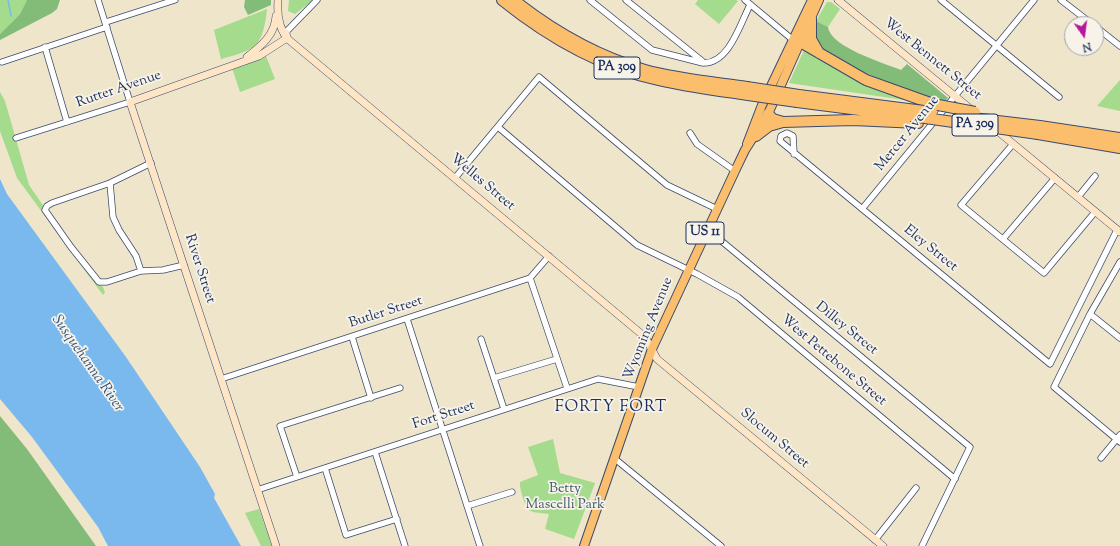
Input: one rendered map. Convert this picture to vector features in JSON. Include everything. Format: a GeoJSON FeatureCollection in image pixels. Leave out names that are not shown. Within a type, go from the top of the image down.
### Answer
{"type":"FeatureCollection","features":[{"type":"Feature","properties":{"kind":"highway","name":"PA 309"},"geometry":{"type":"LineString","coordinates":[[502,0],[540,29],[588,56],[610,66],[657,80],[798,98],[915,116],[1120,138]]}},
{"type":"Feature","properties":{"kind":"highway","name":"PA 309"},"geometry":{"type":"LineString","coordinates":[[514,0],[556,31],[615,59],[670,75],[748,92]]}},
{"type":"Feature","properties":{"kind":"highway"},"geometry":{"type":"LineString","coordinates":[[811,19],[812,39],[821,54]]}},
{"type":"Feature","properties":{"kind":"highway"},"geometry":{"type":"LineString","coordinates":[[797,41],[866,80],[934,104],[1039,130]]}},
{"type":"Feature","properties":{"kind":"highway"},"geometry":{"type":"LineString","coordinates":[[765,110],[773,119],[783,122]]}},
{"type":"Feature","properties":{"kind":"highway"},"geometry":{"type":"LineString","coordinates":[[756,136],[769,126],[783,122],[915,116]]}},
{"type":"Feature","properties":{"kind":"highway","name":"PA 309"},"geometry":{"type":"LineString","coordinates":[[1039,130],[1120,148]]}},
{"type":"Feature","properties":{"kind":"main road","name":"Wyoming Avenue"},"geometry":{"type":"LineString","coordinates":[[745,150],[756,136],[765,110],[797,41],[812,0]]}},
{"type":"Feature","properties":{"kind":"main road","name":"Wyoming Avenue"},"geometry":{"type":"LineString","coordinates":[[797,41],[811,19],[820,0]]}},
{"type":"Feature","properties":{"kind":"main road","name":"Wyoming Avenue"},"geometry":{"type":"LineString","coordinates":[[584,546],[652,349],[745,150],[750,133],[765,110]]}},
{"type":"Feature","properties":{"kind":"street","name":"River Street"},"geometry":{"type":"LineString","coordinates":[[98,0],[276,546]]}},
{"type":"Feature","properties":{"kind":"street"},"geometry":{"type":"LineString","coordinates":[[2,62],[175,0]]}},
{"type":"Feature","properties":{"kind":"street","name":"Rutter Avenue"},"geometry":{"type":"LineString","coordinates":[[16,138],[130,102],[258,56],[287,36],[317,0]]}},
{"type":"Feature","properties":{"kind":"street"},"geometry":{"type":"LineString","coordinates":[[590,0],[652,50],[703,63],[712,63],[721,58],[728,49],[750,5]]}},
{"type":"Feature","properties":{"kind":"street"},"geometry":{"type":"LineString","coordinates":[[626,0],[703,63]]}},
{"type":"Feature","properties":{"kind":"street"},"geometry":{"type":"LineString","coordinates":[[745,0],[797,41]]}},
{"type":"Feature","properties":{"kind":"street","name":"West Bennett Street"},"geometry":{"type":"LineString","coordinates":[[838,0],[1119,231]]}},
{"type":"Feature","properties":{"kind":"street"},"geometry":{"type":"LineString","coordinates":[[941,0],[1059,97]]}},
{"type":"Feature","properties":{"kind":"street","name":"Mercer Avenue"},"geometry":{"type":"LineString","coordinates":[[862,209],[1034,0]]}},
{"type":"Feature","properties":{"kind":"street"},"geometry":{"type":"LineString","coordinates":[[1061,0],[1082,16]]}},
{"type":"Feature","properties":{"kind":"street"},"geometry":{"type":"LineString","coordinates":[[279,1],[279,21],[287,36]]}},
{"type":"Feature","properties":{"kind":"street"},"geometry":{"type":"LineString","coordinates":[[247,57],[261,47],[270,35],[276,22],[279,1]]}},
{"type":"Feature","properties":{"kind":"street"},"geometry":{"type":"LineString","coordinates":[[1104,33],[1120,46]]}},
{"type":"Feature","properties":{"kind":"street","name":"Rutter Avenue"},"geometry":{"type":"LineString","coordinates":[[230,66],[287,36]]}},
{"type":"Feature","properties":{"kind":"street","name":"Welles Street"},"geometry":{"type":"LineString","coordinates":[[287,36],[316,61],[325,71],[645,336],[652,349]]}},
{"type":"Feature","properties":{"kind":"street"},"geometry":{"type":"LineString","coordinates":[[674,56],[682,45]]}},
{"type":"Feature","properties":{"kind":"street"},"geometry":{"type":"LineString","coordinates":[[45,47],[67,122]]}},
{"type":"Feature","properties":{"kind":"street"},"geometry":{"type":"LineString","coordinates":[[455,178],[539,77],[664,183],[717,209]]}},
{"type":"Feature","properties":{"kind":"street","name":"West Pettebone Street"},"geometry":{"type":"LineString","coordinates":[[498,128],[637,245],[738,297],[956,479]]}},
{"type":"Feature","properties":{"kind":"street"},"geometry":{"type":"LineString","coordinates":[[690,133],[697,144],[735,171]]}},
{"type":"Feature","properties":{"kind":"street"},"geometry":{"type":"LineString","coordinates":[[1013,144],[960,205],[1044,272],[1095,212]]}},
{"type":"Feature","properties":{"kind":"street","name":"Eley Street"},"geometry":{"type":"LineString","coordinates":[[794,154],[1050,364],[1119,231]]}},
{"type":"Feature","properties":{"kind":"street"},"geometry":{"type":"LineString","coordinates":[[151,163],[110,183],[52,203],[47,206],[45,210],[71,247],[99,282],[107,282],[141,271],[163,270],[184,264]]}},
{"type":"Feature","properties":{"kind":"street"},"geometry":{"type":"LineString","coordinates":[[1078,197],[1095,176]]}},
{"type":"Feature","properties":{"kind":"street"},"geometry":{"type":"LineString","coordinates":[[1003,239],[1055,178]]}},
{"type":"Feature","properties":{"kind":"street"},"geometry":{"type":"LineString","coordinates":[[110,183],[113,218],[136,256],[141,271]]}},
{"type":"Feature","properties":{"kind":"street","name":"Dilley Street"},"geometry":{"type":"LineString","coordinates":[[707,229],[970,447],[956,479]]}},
{"type":"Feature","properties":{"kind":"street"},"geometry":{"type":"LineString","coordinates":[[549,256],[530,278],[567,388]]}},
{"type":"Feature","properties":{"kind":"street"},"geometry":{"type":"LineString","coordinates":[[1101,458],[1119,439],[1054,387],[1090,314],[1120,262]]}},
{"type":"Feature","properties":{"kind":"street","name":"Butler Street"},"geometry":{"type":"LineString","coordinates":[[221,379],[530,278]]}},
{"type":"Feature","properties":{"kind":"street"},"geometry":{"type":"LineString","coordinates":[[1090,314],[1120,338]]}},
{"type":"Feature","properties":{"kind":"street"},"geometry":{"type":"LineString","coordinates":[[407,319],[480,546]]}},
{"type":"Feature","properties":{"kind":"street"},"geometry":{"type":"LineString","coordinates":[[352,337],[371,398]]}},
{"type":"Feature","properties":{"kind":"street"},"geometry":{"type":"LineString","coordinates":[[481,339],[504,409]]}},
{"type":"Feature","properties":{"kind":"street","name":"Slocum Street"},"geometry":{"type":"LineString","coordinates":[[652,349],[657,359],[883,546]]}},
{"type":"Feature","properties":{"kind":"street"},"geometry":{"type":"LineString","coordinates":[[494,378],[557,359]]}},
{"type":"Feature","properties":{"kind":"street","name":"Fort Street"},"geometry":{"type":"LineString","coordinates":[[257,490],[598,379],[639,387]]}},
{"type":"Feature","properties":{"kind":"street"},"geometry":{"type":"LineString","coordinates":[[297,477],[280,426],[400,388]]}},
{"type":"Feature","properties":{"kind":"street"},"geometry":{"type":"LineString","coordinates":[[375,452],[405,546]]}},
{"type":"Feature","properties":{"kind":"street"},"geometry":{"type":"LineString","coordinates":[[614,458],[721,546]]}},
{"type":"Feature","properties":{"kind":"street"},"geometry":{"type":"LineString","coordinates":[[324,468],[346,535],[396,519]]}},
{"type":"Feature","properties":{"kind":"street"},"geometry":{"type":"LineString","coordinates":[[922,546],[956,479]]}},
{"type":"Feature","properties":{"kind":"street"},"geometry":{"type":"LineString","coordinates":[[875,540],[916,488]]}},
{"type":"Feature","properties":{"kind":"street"},"geometry":{"type":"LineString","coordinates":[[467,506],[512,492]]}},
{"type":"Feature","properties":{"kind":"green space"},"geometry":{"type":"Polygon","coordinates":[[[0,0],[27,0],[20,14],[0,34],[0,0]]]}},
{"type":"Feature","properties":{"kind":"green space"},"geometry":{"type":"Polygon","coordinates":[[[27,0],[60,0],[57,9],[52,13],[0,40],[0,34],[20,14],[27,0]]]}},
{"type":"Feature","properties":{"kind":"green space"},"geometry":{"type":"Polygon","coordinates":[[[245,0],[271,0],[271,5],[248,15],[244,7],[245,0]]]}},
{"type":"Feature","properties":{"kind":"green space"},"geometry":{"type":"Polygon","coordinates":[[[289,0],[313,0],[295,14],[288,11],[289,0]]]}},
{"type":"Feature","properties":{"kind":"green space"},"geometry":{"type":"Polygon","coordinates":[[[698,0],[738,1],[719,24],[695,4],[698,0]]]}},
{"type":"Feature","properties":{"kind":"green space"},"geometry":{"type":"Polygon","coordinates":[[[827,2],[831,2],[840,9],[828,27],[816,21],[827,2]]]}},
{"type":"Feature","properties":{"kind":"green space"},"geometry":{"type":"Polygon","coordinates":[[[267,9],[263,31],[256,44],[242,53],[221,59],[214,30],[267,9]]]}},
{"type":"Feature","properties":{"kind":"green space"},"geometry":{"type":"Polygon","coordinates":[[[816,21],[828,27],[831,34],[847,48],[901,70],[907,64],[948,98],[944,102],[876,78],[839,61],[826,53],[818,45],[815,36],[816,21]]]}},
{"type":"Feature","properties":{"kind":"green space"},"geometry":{"type":"Polygon","coordinates":[[[805,48],[900,96],[904,100],[789,83],[805,48]]]}},
{"type":"Feature","properties":{"kind":"green space"},"geometry":{"type":"Polygon","coordinates":[[[266,56],[275,79],[240,92],[232,68],[266,56]]]}},
{"type":"Feature","properties":{"kind":"green space"},"geometry":{"type":"Polygon","coordinates":[[[1120,80],[1120,111],[1097,106],[1120,80]]]}},
{"type":"Feature","properties":{"kind":"green space"},"geometry":{"type":"Polygon","coordinates":[[[0,92],[5,101],[29,185],[95,281],[103,287],[105,292],[103,295],[17,178],[0,131],[0,92]]]}},
{"type":"Feature","properties":{"kind":"green space"},"geometry":{"type":"Polygon","coordinates":[[[0,416],[27,449],[96,546],[0,546],[0,416]]]}},
{"type":"Feature","properties":{"kind":"green space","name":"Betty Mascelli Park"},"geometry":{"type":"Polygon","coordinates":[[[553,439],[560,473],[595,483],[574,539],[545,529],[549,514],[531,511],[523,498],[520,488],[520,482],[538,475],[528,447],[553,439]]]}},
{"type":"Feature","properties":{"kind":"green space"},"geometry":{"type":"Polygon","coordinates":[[[259,509],[272,546],[261,546],[245,513],[259,509]]]}},
{"type":"Feature","properties":{"kind":"water","name":"Susquehanna River"},"geometry":{"type":"Polygon","coordinates":[[[0,179],[7,194],[126,357],[200,467],[215,494],[214,498],[241,546],[108,546],[98,527],[32,437],[0,399],[0,179]]]}},
{"type":"Feature","properties":{"kind":"waterway"},"geometry":{"type":"LineString","coordinates":[[8,0],[11,16]]}},
{"type":"Feature","properties":{"kind":"district","name":"FORTY FORT"},"geometry":{"type":"Point","coordinates":[611,408]}}]}
